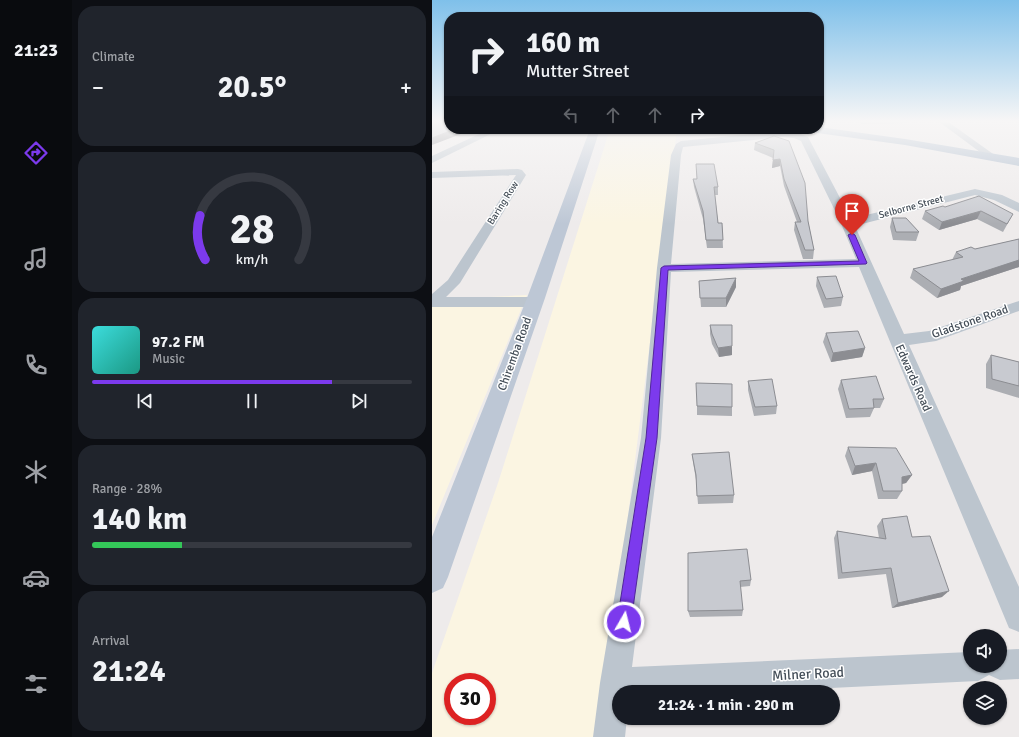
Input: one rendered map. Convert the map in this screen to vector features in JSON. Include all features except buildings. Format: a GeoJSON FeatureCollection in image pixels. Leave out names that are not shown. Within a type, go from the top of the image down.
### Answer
{"type":"FeatureCollection","features":[{"type":"Feature","properties":{"kind":"main road","name":"Chiremba Road"},"geometry":{"type":"LineString","coordinates":[[432,578],[587,155]]}},
{"type":"Feature","properties":{"kind":"main road"},"geometry":{"type":"LineString","coordinates":[[987,155],[1019,162]]}},
{"type":"Feature","properties":{"kind":"street"},"geometry":{"type":"LineString","coordinates":[[432,160],[442,155]]}},
{"type":"Feature","properties":{"kind":"street"},"geometry":{"type":"LineString","coordinates":[[609,737],[615,683],[651,438],[664,268],[676,155]]}},
{"type":"Feature","properties":{"kind":"street","name":"Edwards Road"},"geometry":{"type":"LineString","coordinates":[[817,155],[1019,618]]}},
{"type":"Feature","properties":{"kind":"street","name":"Baring Row"},"geometry":{"type":"LineString","coordinates":[[432,175],[518,172],[521,175],[453,283],[432,301]]}},
{"type":"Feature","properties":{"kind":"street","name":"Selborne Street"},"geometry":{"type":"LineString","coordinates":[[846,221],[862,220],[975,192],[998,198],[1019,208]]}},
{"type":"Feature","properties":{"kind":"street"},"geometry":{"type":"LineString","coordinates":[[664,268],[863,263]]}},
{"type":"Feature","properties":{"kind":"street"},"geometry":{"type":"LineString","coordinates":[[432,301],[456,304],[534,302]]}},
{"type":"Feature","properties":{"kind":"street","name":"Gladstone Road"},"geometry":{"type":"LineString","coordinates":[[897,340],[930,337],[1019,306]]}},
{"type":"Feature","properties":{"kind":"street"},"geometry":{"type":"LineString","coordinates":[[1007,665],[1019,664]]}},
{"type":"Feature","properties":{"kind":"street","name":"Milner Road"},"geometry":{"type":"LineString","coordinates":[[615,683],[963,667]]}},
{"type":"Feature","properties":{"kind":"shaded area"},"geometry":{"type":"Polygon","coordinates":[[[602,155],[674,155],[600,737],[432,737],[432,673],[498,483],[602,155]]]}},
{"type":"Feature","properties":{"kind":"shaded area"},"geometry":{"type":"Polygon","coordinates":[[[527,295],[432,525],[432,300],[527,295]]]}},
{"type":"Feature","properties":{"kind":"route"},"geometry":{"type":"LineString","coordinates":[[624,622],[651,438],[664,268],[863,263],[852,235]]}}]}
